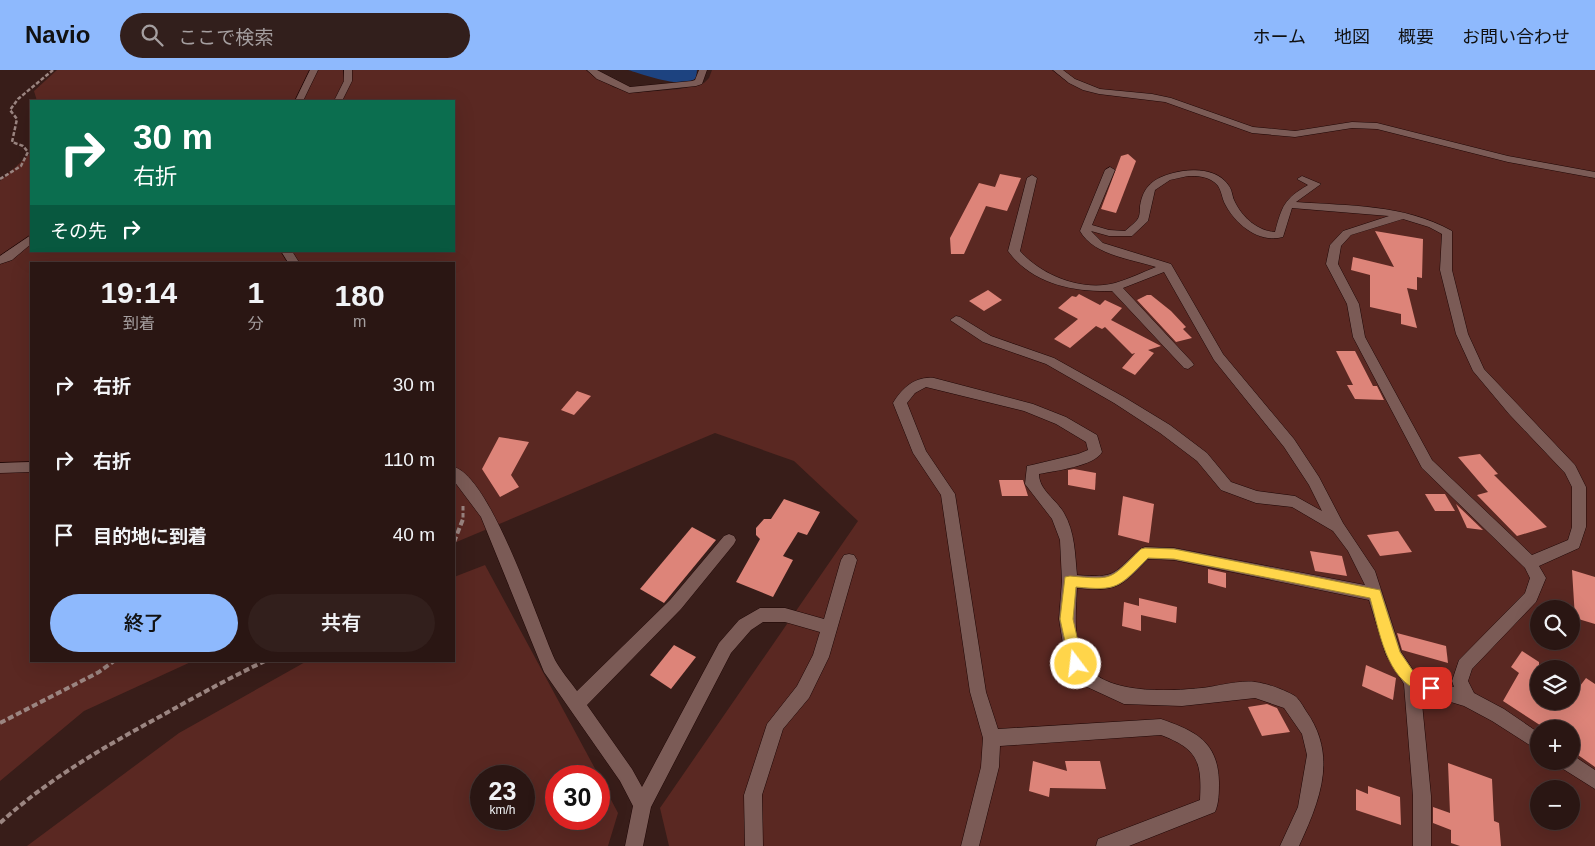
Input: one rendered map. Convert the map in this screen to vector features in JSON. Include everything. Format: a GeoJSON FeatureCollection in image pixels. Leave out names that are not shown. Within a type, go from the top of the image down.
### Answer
{"type":"FeatureCollection","features":[{"type":"Feature","properties":{"kind":"street"},"geometry":{"type":"LineString","coordinates":[[300,100],[308,79],[314,70]]}},
{"type":"Feature","properties":{"kind":"street"},"geometry":{"type":"LineString","coordinates":[[338,100],[348,81],[348,70]]}},
{"type":"Feature","properties":{"kind":"street"},"geometry":{"type":"LineString","coordinates":[[591,70],[600,77],[630,90],[693,84],[699,82],[703,70]]}},
{"type":"Feature","properties":{"kind":"street"},"geometry":{"type":"LineString","coordinates":[[1057,70],[1087,90],[1104,94],[1144,96],[1166,100],[1224,123],[1258,132],[1285,134],[1343,124],[1376,126],[1423,135],[1481,152],[1595,175]]}},
{"type":"Feature","properties":{"kind":"street"},"geometry":{"type":"LineString","coordinates":[[1110,170],[1085,231],[1089,238],[1098,245],[1167,267],[1218,357],[1264,409],[1289,442],[1314,481],[1338,528],[1362,561],[1370,576],[1394,655],[1412,682],[1422,796],[1422,846]]}},
{"type":"Feature","properties":{"kind":"street"},"geometry":{"type":"LineString","coordinates":[[1087,227],[1109,233],[1128,234],[1143,221],[1147,196],[1152,187],[1166,179],[1189,172],[1210,176],[1224,186],[1234,210],[1254,230],[1267,236],[1279,235],[1288,205],[1296,196],[1316,184],[1302,178]]}},
{"type":"Feature","properties":{"kind":"street"},"geometry":{"type":"LineString","coordinates":[[1032,178],[1014,251],[1026,265],[1049,279],[1088,288],[1115,287],[1167,267]]}},
{"type":"Feature","properties":{"kind":"street"},"geometry":{"type":"LineString","coordinates":[[1288,205],[1375,210],[1438,225],[1448,233],[1446,270],[1450,288],[1455,301],[1462,334],[1480,371],[1514,411],[1570,469],[1579,487],[1579,527],[1574,544],[1530,563]]}},
{"type":"Feature","properties":{"kind":"street"},"geometry":{"type":"LineString","coordinates":[[1401,216],[1347,233],[1336,245],[1332,264],[1353,304],[1359,336],[1427,464],[1530,563],[1538,578],[1531,597],[1465,665],[1460,681],[1468,699]]}},
{"type":"Feature","properties":{"kind":"street"},"geometry":{"type":"LineString","coordinates":[[0,260],[8,258],[30,239]]}},
{"type":"Feature","properties":{"kind":"street"},"geometry":{"type":"LineString","coordinates":[[1115,287],[1188,365]]}},
{"type":"Feature","properties":{"kind":"street"},"geometry":{"type":"LineString","coordinates":[[956,320],[987,339],[1050,360],[1119,400],[1165,429],[1202,457],[1226,486],[1256,497],[1295,502],[1338,528]]}},
{"type":"Feature","properties":{"kind":"street"},"geometry":{"type":"LineString","coordinates":[[970,846],[990,767],[992,738],[978,692],[948,494],[920,453],[900,403],[908,390],[927,382],[982,393],[1045,411],[1074,426],[1092,439],[1095,452],[1081,459],[1032,470],[1032,484],[1058,516],[1067,540],[1070,581],[1067,619],[1070,644],[1076,664],[1091,680],[1124,696],[1182,698],[1255,690],[1290,702],[1310,731],[1316,755],[1307,808],[1289,846]]}},
{"type":"Feature","properties":{"kind":"street"},"geometry":{"type":"LineString","coordinates":[[0,468],[30,467]]}},
{"type":"Feature","properties":{"kind":"street"},"geometry":{"type":"LineString","coordinates":[[455,473],[486,514],[550,667],[626,774],[642,805]]}},
{"type":"Feature","properties":{"kind":"street"},"geometry":{"type":"LineString","coordinates":[[576,704],[646,635],[713,562],[729,540]]}},
{"type":"Feature","properties":{"kind":"street"},"geometry":{"type":"LineString","coordinates":[[1070,581],[1104,584],[1118,579],[1145,553],[1174,554],[1375,594]]}},
{"type":"Feature","properties":{"kind":"street"},"geometry":{"type":"LineString","coordinates":[[754,846],[754,795],[776,724],[803,692],[822,657],[832,628],[849,560]]}},
{"type":"Feature","properties":{"kind":"street"},"geometry":{"type":"LineString","coordinates":[[634,846],[642,805],[725,648],[745,625],[760,615],[785,615],[832,628]]}},
{"type":"Feature","properties":{"kind":"street"},"geometry":{"type":"LineString","coordinates":[[1412,682],[1468,699],[1498,715],[1530,736]]}},
{"type":"Feature","properties":{"kind":"street"},"geometry":{"type":"LineString","coordinates":[[992,738],[1161,727],[1185,734],[1207,755],[1211,775],[1209,806],[1104,846]]}},
{"type":"Feature","properties":{"kind":"street"},"geometry":{"type":"LineString","coordinates":[[1580,770],[1595,780]]}},
{"type":"Feature","properties":{"kind":"path"},"geometry":{"type":"LineString","coordinates":[[0,178],[13,173],[26,162],[28,152],[23,146],[12,142],[17,118],[10,110],[18,99],[52,70]]}},
{"type":"Feature","properties":{"kind":"path"},"geometry":{"type":"LineString","coordinates":[[455,540],[463,522],[463,494],[467,487]]}},
{"type":"Feature","properties":{"kind":"path"},"geometry":{"type":"LineString","coordinates":[[0,723],[99,672],[113,662]]}},
{"type":"Feature","properties":{"kind":"path"},"geometry":{"type":"LineString","coordinates":[[0,823],[35,791],[72,765],[263,662]]}},
{"type":"Feature","properties":{"kind":"shaded area"},"geometry":{"type":"Polygon","coordinates":[[[57,70],[586,70],[613,87],[632,93],[680,89],[704,83],[709,78],[712,70],[1595,70],[1595,846],[669,846],[660,808],[858,521],[794,461],[715,433],[455,543],[455,262],[30,262],[30,662],[191,662],[84,711],[0,781],[0,181],[30,154],[30,252],[455,252],[455,100],[37,100],[34,91],[57,70]]]}},
{"type":"Feature","properties":{"kind":"shaded area"},"geometry":{"type":"Polygon","coordinates":[[[485,565],[593,765],[545,765],[545,830],[610,830],[610,798],[618,813],[608,846],[27,846],[179,733],[305,662],[455,662],[455,577],[485,565]]]}},
{"type":"Feature","properties":{"kind":"water"},"geometry":{"type":"Polygon","coordinates":[[[628,70],[697,70],[696,78],[690,81],[672,82],[628,70]]]}},
{"type":"Feature","properties":{"kind":"building"},"geometry":{"type":"Polygon","coordinates":[[[1128,154],[1136,161],[1116,213],[1101,209],[1121,156],[1128,154]]]}},
{"type":"Feature","properties":{"kind":"building"},"geometry":{"type":"Polygon","coordinates":[[[1000,174],[1021,178],[1007,211],[986,206],[964,254],[951,254],[950,238],[979,183],[995,187],[1000,174]]]}},
{"type":"Feature","properties":{"kind":"building"},"geometry":{"type":"Polygon","coordinates":[[[1375,231],[1423,239],[1422,278],[1417,277],[1417,290],[1407,288],[1417,328],[1401,324],[1401,314],[1370,307],[1370,275],[1351,270],[1353,257],[1394,267],[1375,231]]]}},
{"type":"Feature","properties":{"kind":"building"},"geometry":{"type":"Polygon","coordinates":[[[988,290],[1002,300],[984,311],[969,301],[988,290]]]}},
{"type":"Feature","properties":{"kind":"building"},"geometry":{"type":"Polygon","coordinates":[[[1079,294],[1100,305],[1105,300],[1122,308],[1111,320],[1161,346],[1148,350],[1154,353],[1135,375],[1122,368],[1135,353],[1132,354],[1105,327],[1102,329],[1096,326],[1070,348],[1054,339],[1078,319],[1058,308],[1072,296],[1076,297],[1079,294]]]}},
{"type":"Feature","properties":{"kind":"building"},"geometry":{"type":"Polygon","coordinates":[[[1151,295],[1171,311],[1186,327],[1183,329],[1192,338],[1176,342],[1137,300],[1151,295]]]}},
{"type":"Feature","properties":{"kind":"building"},"geometry":{"type":"Polygon","coordinates":[[[1336,351],[1355,351],[1373,386],[1377,386],[1384,400],[1355,399],[1347,385],[1353,385],[1336,351]]]}},
{"type":"Feature","properties":{"kind":"building"},"geometry":{"type":"Polygon","coordinates":[[[577,391],[591,396],[574,415],[561,410],[577,391]]]}},
{"type":"Feature","properties":{"kind":"building"},"geometry":{"type":"Polygon","coordinates":[[[499,437],[529,442],[511,475],[519,487],[500,497],[482,469],[499,437]]]}},
{"type":"Feature","properties":{"kind":"building"},"geometry":{"type":"Polygon","coordinates":[[[1480,454],[1498,474],[1494,475],[1547,527],[1517,536],[1477,495],[1488,492],[1458,457],[1480,454]]]}},
{"type":"Feature","properties":{"kind":"building"},"geometry":{"type":"Polygon","coordinates":[[[1074,469],[1096,473],[1095,490],[1068,485],[1068,470],[1074,469]]]}},
{"type":"Feature","properties":{"kind":"building"},"geometry":{"type":"Polygon","coordinates":[[[999,480],[1023,480],[1028,496],[1002,496],[999,480]]]}},
{"type":"Feature","properties":{"kind":"building"},"geometry":{"type":"Polygon","coordinates":[[[1425,494],[1445,494],[1455,511],[1435,511],[1425,494]]]}},
{"type":"Feature","properties":{"kind":"building"},"geometry":{"type":"Polygon","coordinates":[[[1123,496],[1154,504],[1149,543],[1118,535],[1123,496]]]}},
{"type":"Feature","properties":{"kind":"building"},"geometry":{"type":"Polygon","coordinates":[[[784,499],[820,512],[807,535],[798,532],[783,556],[793,560],[773,597],[736,582],[760,539],[756,535],[756,528],[764,519],[771,519],[784,499]]]}},
{"type":"Feature","properties":{"kind":"building"},"geometry":{"type":"Polygon","coordinates":[[[1456,504],[1483,530],[1467,528],[1456,504]]]}},
{"type":"Feature","properties":{"kind":"building"},"geometry":{"type":"Polygon","coordinates":[[[692,527],[716,540],[664,603],[640,589],[692,527]]]}},
{"type":"Feature","properties":{"kind":"building"},"geometry":{"type":"Polygon","coordinates":[[[1398,531],[1412,552],[1380,556],[1367,535],[1398,531]]]}},
{"type":"Feature","properties":{"kind":"building"},"geometry":{"type":"Polygon","coordinates":[[[1310,551],[1342,556],[1347,576],[1315,571],[1310,551]]]}},
{"type":"Feature","properties":{"kind":"building"},"geometry":{"type":"Polygon","coordinates":[[[1208,569],[1226,573],[1226,588],[1208,583],[1208,569]]]}},
{"type":"Feature","properties":{"kind":"building"},"geometry":{"type":"Polygon","coordinates":[[[1572,570],[1595,577],[1595,624],[1580,620],[1580,600],[1574,600],[1572,570]]]}},
{"type":"Feature","properties":{"kind":"building"},"geometry":{"type":"Polygon","coordinates":[[[1139,598],[1177,607],[1176,623],[1141,615],[1141,631],[1122,626],[1124,602],[1139,606],[1139,598]]]}},
{"type":"Feature","properties":{"kind":"building"},"geometry":{"type":"Polygon","coordinates":[[[1397,633],[1446,646],[1448,663],[1402,650],[1397,633]]]}},
{"type":"Feature","properties":{"kind":"building"},"geometry":{"type":"Polygon","coordinates":[[[674,645],[696,657],[671,689],[650,675],[674,645]]]}},
{"type":"Feature","properties":{"kind":"building"},"geometry":{"type":"Polygon","coordinates":[[[1522,651],[1536,660],[1530,660],[1530,710],[1580,710],[1580,686],[1586,678],[1595,684],[1595,767],[1580,756],[1580,720],[1532,720],[1503,701],[1519,673],[1511,667],[1522,651]]]}},
{"type":"Feature","properties":{"kind":"building"},"geometry":{"type":"Polygon","coordinates":[[[1366,665],[1396,678],[1393,700],[1362,686],[1366,665]]]}},
{"type":"Feature","properties":{"kind":"building"},"geometry":{"type":"Polygon","coordinates":[[[1267,704],[1277,708],[1290,732],[1262,736],[1248,707],[1267,704]]]}},
{"type":"Feature","properties":{"kind":"building"},"geometry":{"type":"Polygon","coordinates":[[[1033,761],[1067,771],[1065,761],[1100,761],[1106,789],[1050,788],[1049,797],[1029,791],[1033,761]]]}},
{"type":"Feature","properties":{"kind":"building"},"geometry":{"type":"Polygon","coordinates":[[[1448,763],[1492,779],[1494,821],[1499,823],[1501,846],[1460,846],[1451,843],[1451,830],[1433,823],[1433,807],[1450,813],[1448,763]]]}},
{"type":"Feature","properties":{"kind":"building"},"geometry":{"type":"Polygon","coordinates":[[[1368,786],[1400,797],[1401,825],[1356,810],[1356,789],[1368,794],[1368,786]]]}},
{"type":"Feature","properties":{"kind":"route"},"geometry":{"type":"LineString","coordinates":[[1076,664],[1070,644],[1067,619],[1070,581],[1104,584],[1118,579],[1135,560],[1145,553],[1174,554],[1375,594],[1394,655],[1412,682],[1431,688]]}}]}
